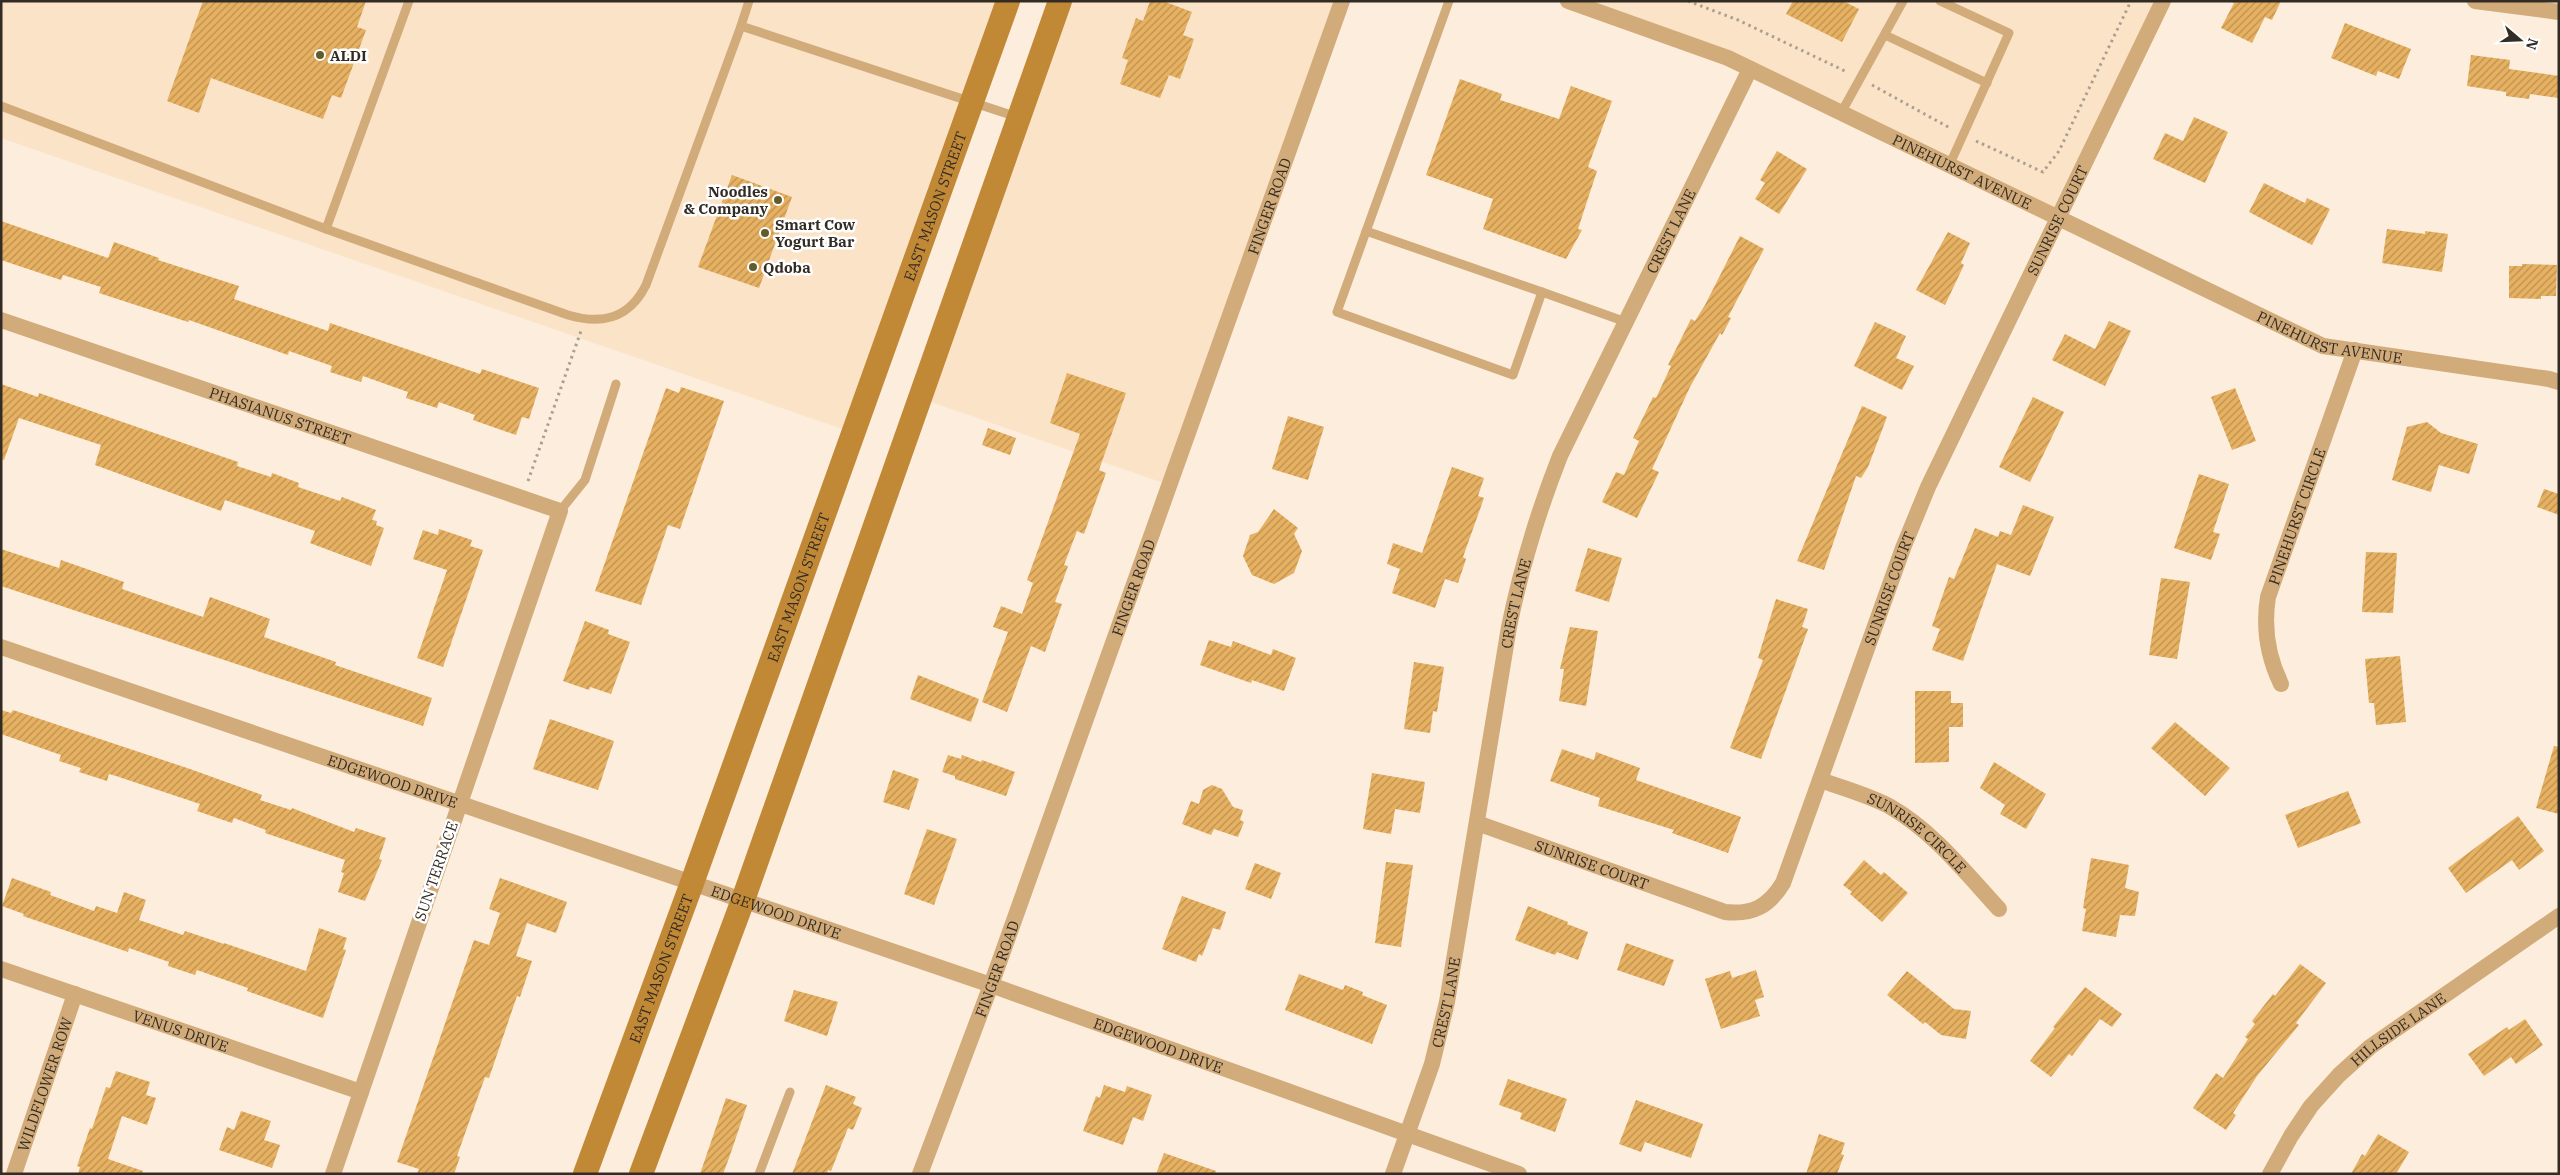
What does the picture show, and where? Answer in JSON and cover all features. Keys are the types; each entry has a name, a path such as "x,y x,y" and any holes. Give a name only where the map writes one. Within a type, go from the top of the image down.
{"main road":[{"name":"EAST MASON STREET","path":"585,1174 692,883 1008,1"},
{"path":"641,1174 743,900 1060,1"}],"street":[{"name":"FINGER ROAD","path":"920,1174 991,985 1342,1"},
{"name":"PINEHURST AVENUE","path":"1568,1 1728,58 2323,346 2559,382"},
{"name":"SUNRISE COURT","path":"1477,824 1725,912 1740,914 1767,904 1783,883 1903,548 1928,487 2163,1"},
{"path":"2476,1 2559,12"},
{"name":"CREST LANE","path":"1393,1174 1432,1064 1447,1002 1509,627 1521,569 1538,512 1560,456 1750,69"},
{"name":"PHASIANUS STREET","path":"1,320 560,511"},
{"name":"PINEHURST CIRCLE","path":"2281,684 2267,646 2265,619 2268,597 2355,350"},
{"name":"SUN TERRACE","path":"333,1174 560,511"},
{"name":"EDGEWOOD DRIVE","path":"1,646 991,985 1519,1174"},
{"name":"SUNRISE CIRCLE","path":"1820,780 1888,806 1915,823 1935,840 1999,909"},
{"name":"HILLSIDE LANE","path":"2270,1174 2291,1136 2311,1106 2345,1069 2370,1047 2559,916"},
{"name":"VENUS DRIVE","path":"1,969 361,1092"},
{"name":"WILDFLOWER ROW","path":"14,1174 76,994"}],"lane":[{"path":"326,229 409,1"},
{"path":"1,106 326,229 585,320 606,320 622,313 644,290 749,1"},
{"path":"1449,1 1337,312 1513,375 1542,292"},
{"path":"1841,113 1904,1"},
{"path":"1940,1 2008,33 1949,166"},
{"path":"741,26 973,101 1019,118"},
{"path":"1885,35 1987,83"},
{"path":"1366,231 1626,322"},
{"path":"560,511 585,480 616,384"},
{"path":"759,1174 790,1092"}],"path":[{"path":"1688,1 1738,20 1860,79 1963,135 2043,172 2059,151 2131,1"},
{"path":"522,498 585,320"}],"shaded area":[{"path":"1,1 1008,1 854,433 1,138"},
{"path":"1060,1 1342,1 1169,485 920,398"},
{"path":"1568,1 2163,1 2058,218 1728,58"}],"building":[{"path":"203,1 366,1 357,27 366,30 341,98 332,95 323,119 211,78 199,113 167,101"},
{"path":"1150,1 1163,1 1192,12 1183,35 1194,39 1180,79 1169,75 1160,98 1120,84 1128,60 1122,58 1136,18 1143,21"},
{"path":"1793,1 1843,1 1859,9 1842,42 1786,14"},
{"path":"2230,1 2281,1 2272,20 2265,17 2252,43 2221,28 2234,3"},
{"path":"2345,23 2411,49 2399,79 2378,71 2376,76 2331,58"},
{"path":"2471,55 2510,60 2509,69 2559,76 2559,98 2530,94 2529,99 2506,96 2506,92 2467,86"},
{"path":"1460,79 1502,94 1500,100 1559,119 1571,86 1612,101 1588,167 1597,171 1578,229 1582,230 1566,259 1483,229 1493,199 1426,175"},
{"path":"2194,117 2228,132 2205,183 2153,159 2165,133 2183,141"},
{"path":"1777,151 1807,169 1779,214 1755,199 1765,183 1760,180"},
{"path":"732,175 792,197 759,288 698,267"},
{"path":"2264,183 2305,203 2307,198 2330,209 2312,245 2249,212"},
{"path":"1,221 108,258 114,242 159,258 158,260 239,286 234,299 328,331 330,323 480,374 482,369 539,388 529,419 522,417 516,435 473,420 475,415 439,402 437,408 406,398 408,392 363,376 361,382 330,372 332,366 289,351 288,355 189,320 188,322 99,293 101,287 63,275 61,280 1,260"},
{"path":"2387,229 2425,234 2425,231 2448,234 2442,272 2382,263"},
{"path":"1948,232 1970,243 1961,263 1964,265 1945,305 1916,290"},
{"path":"1740,236 1764,249 1728,317 1731,318 1722,335 1720,333 1690,387 1652,469 1659,472 1637,518 1602,502 1616,472 1624,475 1639,441 1633,438 1653,397 1656,398 1671,366 1668,365 1691,319 1695,321 1705,305"},
{"path":"2522,264 2557,265 2556,296 2541,296 2541,299 2509,298 2509,266 2522,266"},
{"path":"2109,321 2131,331 2105,386 2052,360 2065,334 2095,349"},
{"path":"1875,322 1906,336 1896,358 1914,366 1902,390 1854,366"},
{"path":"1067,373 1126,393 1099,470 1106,473 1084,534 1077,531 1064,565 1068,566 1055,602 1062,604 1045,652 1031,646 1007,712 982,702 1008,632 993,627 1001,606 1022,614 1033,583 1027,580 1080,434 1050,423"},
{"path":"1,384 38,397 39,393 238,462 237,466 271,477 272,473 299,483 298,487 340,501 342,497 376,510 372,520 377,521 376,525 384,528 371,566 310,543 315,531 225,500 221,511 95,465 101,445 19,418 4,460 1,459"},
{"path":"681,387 724,401 680,529 668,525 641,605 595,591 666,388 679,393"},
{"path":"2235,388 2256,441 2232,450 2211,397"},
{"path":"2033,397 2064,412 2030,482 1999,467"},
{"path":"1862,406 1887,417 1868,467 1861,478 1856,476 1824,570 1797,561"},
{"path":"1288,416 1324,427 1308,480 1272,469"},
{"path":"2427,422 2441,433 2478,444 2469,474 2439,465 2431,492 2392,480 2407,427"},
{"path":"988,428 1016,438 1010,455 982,445"},
{"path":"1452,467 1484,478 1478,496 1484,498 1463,557 1466,559 1458,583 1445,579 1435,608 1392,593 1400,569 1387,564 1393,543 1422,553"},
{"path":"2199,474 2229,484 2213,532 2220,534 2211,560 2174,548"},
{"path":"2544,489 2559,494 2559,515 2537,507"},
{"path":"2023,505 2054,517 2030,576 1997,564 1963,661 1932,650 1940,629 1932,626 1949,577 1954,579 1975,528 1998,537 2000,531 2011,535"},
{"path":"1274,509 1298,528 1294,534 1302,551 1294,573 1274,584 1252,575 1243,556 1250,535 1258,532"},
{"path":"439,529 472,540 470,546 483,550 443,667 417,658 447,570 413,559 423,530 438,535"},
{"path":"1588,548 1622,558 1609,602 1575,591"},
{"path":"1,549 59,568 61,560 124,582 122,589 203,617 210,597 270,619 264,637 336,662 335,665 432,698 423,726 1,586"},
{"path":"2366,552 2397,553 2393,613 2362,612"},
{"path":"2161,578 2190,582 2177,659 2149,655"},
{"path":"1776,599 1808,609 1802,627 1808,629 1761,759 1730,748 1763,660 1758,658"},
{"path":"585,621 609,630 608,634 630,642 611,694 590,687 589,690 563,681"},
{"path":"1570,627 1598,631 1586,706 1559,701 1564,669 1560,669"},
{"path":"1209,640 1231,647 1233,641 1271,655 1273,649 1296,658 1284,691 1252,680 1251,683 1200,665"},
{"path":"2400,656 2406,722 2376,725 2374,703 2369,703 2365,659"},
{"path":"1414,662 1444,667 1437,712 1433,711 1430,733 1404,729"},
{"path":"918,675 979,699 971,722 910,699"},
{"path":"1915,691 1951,691 1951,703 1963,703 1963,727 1949,727 1949,762 1915,763"},
{"path":"1,710 11,713 13,710 190,769 262,795 260,800 291,810 292,808 354,832 356,828 386,838 379,859 382,860 365,901 338,892 344,873 341,872 345,860 265,833 266,830 234,818 232,823 197,811 200,804 116,776 109,774 107,781 79,772 81,768 59,761 61,755 1,734"},
{"path":"550,719 614,741 598,790 533,769"},
{"path":"2175,722 2230,768 2205,796 2151,748"},
{"path":"2554,746 2559,747 2559,814 2536,808"},
{"path":"1562,749 1594,760 1596,752 1640,768 1636,780 1741,817 1728,853 1672,833 1674,830 1598,806 1600,798 1550,781"},
{"path":"948,755 961,759 962,755 981,762 982,760 1015,772 1006,796 955,779 955,776 942,772"},
{"path":"1994,762 2046,794 2026,829 2000,814 2005,805 1980,788"},
{"path":"893,770 919,779 909,810 883,802"},
{"path":"1372,773 1425,782 1420,813 1395,809 1391,834 1363,829"},
{"path":"1212,785 1222,789 1233,807 1243,810 1240,820 1244,822 1238,837 1214,829 1211,835 1182,824 1191,801 1199,804 1203,790"},
{"path":"2348,791 2361,823 2298,848 2285,815"},
{"path":"2518,816 2544,851 2519,870 2512,860 2466,893 2448,868"},
{"path":"927,829 957,839 934,905 904,894"},
{"path":"2091,858 2129,865 2125,888 2139,892 2135,916 2120,915 2116,937 2082,931 2086,909 2083,908"},
{"path":"1864,860 1881,875 1884,872 1908,893 1882,922 1850,894 1852,892 1843,885"},
{"path":"1386,862 1413,865 1401,947 1375,943"},
{"path":"1255,863 1281,873 1271,899 1245,889"},
{"path":"12,878 51,892 50,895 94,911 96,906 117,913 124,892 146,900 139,920 183,935 185,931 306,971 319,928 347,938 343,949 346,950 323,1018 247,991 248,988 197,970 195,975 168,966 169,962 129,948 128,952 23,916 24,914 2,906"},
{"path":"500,878 567,902 556,933 527,923 516,956 532,961 520,997 517,996 489,1078 485,1077 457,1156 460,1157 454,1174 417,1174 419,1169 397,1162 474,940 489,945 500,913 489,909"},
{"path":"1182,896 1226,912 1220,930 1213,928 1202,956 1199,954 1196,962 1162,949"},
{"path":"1528,906 1588,932 1578,960 1557,952 1555,955 1515,940"},
{"path":"1626,943 1674,960 1664,986 1617,970"},
{"path":"2300,964 2326,983 2296,1023 2299,1025 2257,1076 2233,1113 2236,1115 2226,1130 2193,1108 2216,1073 2223,1078 2248,1039 2245,1037 2255,1024 2252,1021"},
{"path":"1756,970 1764,997 1755,1000 1760,1016 1721,1029 1705,979 1730,971 1732,978"},
{"path":"1907,971 1954,1009 1971,1011 1966,1039 1941,1035 1925,1022 1923,1024 1887,995"},
{"path":"1299,974 1343,990 1345,985 1363,992 1362,995 1387,1005 1372,1044 1285,1010"},
{"path":"2085,987 2122,1014 2112,1027 2100,1019 2072,1056 2069,1054 2051,1077 2030,1061 2055,1028 2053,1027"},
{"path":"794,990 838,1002 827,1036 784,1021"},
{"path":"2525,1019 2543,1045 2516,1064 2511,1057 2484,1076 2468,1054 2507,1027 2509,1030"},
{"path":"116,1071 150,1082 146,1095 156,1098 147,1125 122,1116 108,1159 143,1171 142,1174 78,1174 80,1167 77,1166 90,1128 92,1129 106,1087 110,1088"},
{"path":"1508,1079 1567,1099 1555,1132 1520,1119 1522,1113 1499,1105"},
{"path":"826,1085 856,1097 853,1104 862,1108 853,1130 848,1128 831,1171 828,1170 827,1174 792,1174"},
{"path":"1104,1085 1125,1092 1127,1086 1152,1095 1143,1121 1133,1117 1123,1145 1083,1131 1096,1096 1100,1098"},
{"path":"726,1098 747,1105 729,1158 723,1174 700,1174"},
{"path":"1636,1100 1703,1124 1691,1158 1645,1142 1641,1152 1619,1144"},
{"path":"241,1111 271,1121 264,1140 280,1145 272,1168 219,1150 227,1127 234,1130"},
{"path":"1819,1134 1845,1143 1841,1154 1844,1155 1837,1174 1806,1174"},
{"path":"2378,1134 2409,1152 2396,1174 2351,1174 2362,1154 2365,1156"},
{"path":"1164,1153 1216,1171 1215,1174 1156,1174"}],"place":[{"name":"ALDI","path":"320,55"},
{"name":"Noodles & Company","path":"778,200"},
{"name":"Smart Cow Yogurt Bar","path":"765,233"},
{"name":"Qdoba","path":"753,267"}]}
